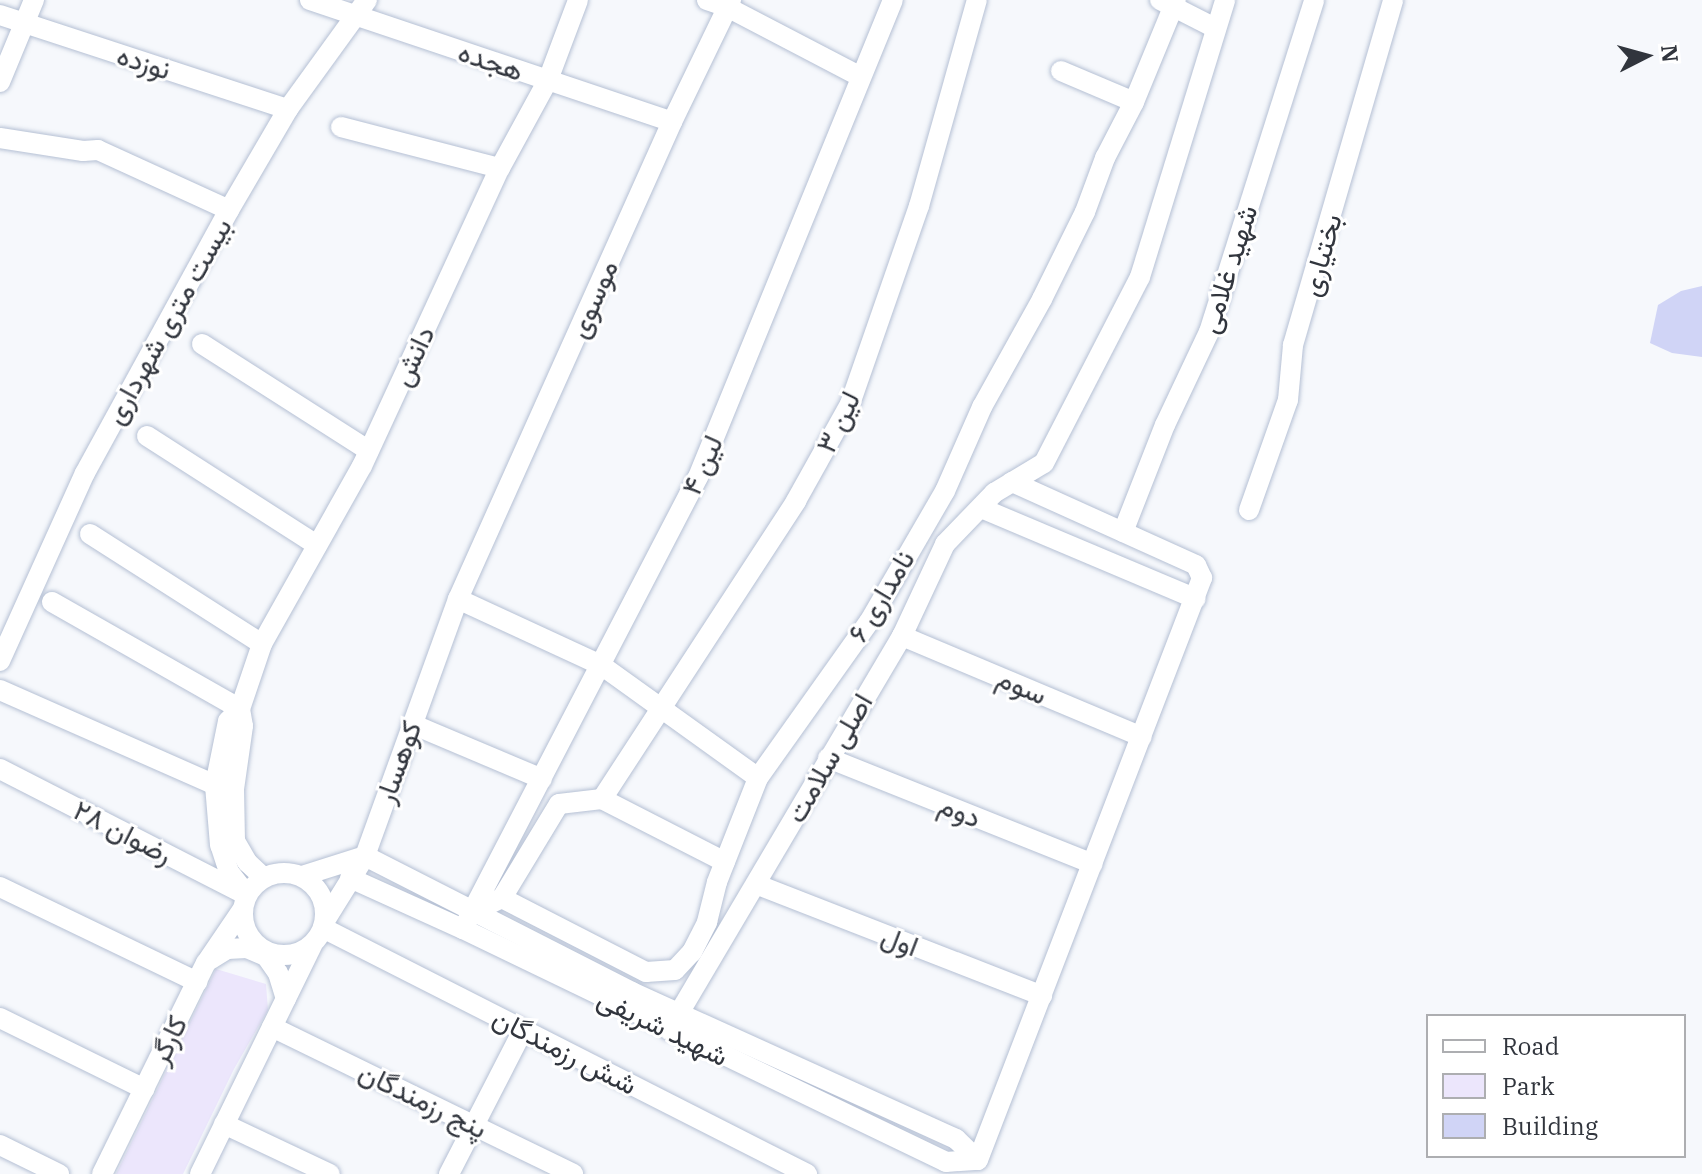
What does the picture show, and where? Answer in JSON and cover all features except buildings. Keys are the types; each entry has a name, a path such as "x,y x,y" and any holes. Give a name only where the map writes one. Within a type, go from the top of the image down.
{"street":[{"path":"0,82 34,0"},
{"name":"هجده","path":"310,0 362,8 548,80 672,122"},
{"name":"دانش","path":"244,902 220,845 215,785 228,721 240,709 262,644 369,451 500,168 548,80 578,0"},
{"path":"707,0 729,4 861,77"},
{"name":"لین ۴","path":"468,920 698,477 893,0"},
{"name":"لین ۳","path":"602,799 814,472 850,404 919,206 977,0"},
{"name":"اصلی سلامت","path":"669,1030 758,885 828,758 902,636 945,544 960,524 994,493 1044,463 1140,277 1225,0"},
{"name":"شهید غلامی","path":"1123,532 1165,425 1209,332 1314,0"},
{"name":"بختیاری","path":"1249,510 1288,400 1293,345 1393,0"},
{"name":"موسوی","path":"458,599 672,122 729,4"},
{"path":"1171,5 1215,28"},
{"name":"نامداری ۶","path":"502,898 646,972 675,970 692,952 707,922 725,862 758,778 869,622 945,491 982,407 1042,299 1134,102 1171,5"},
{"name":"بیست متری شهرداری","path":"0,661 85,473 229,210 288,109 362,8"},
{"name":"نوزده","path":"0,15 288,109"},
{"path":"1061,71 1134,102"},
{"path":"341,127 500,168"},
{"path":"0,138 83,151 98,150 229,210"},
{"path":"202,344 369,451"},
{"path":"147,436 317,545"},
{"path":"978,1160 1202,578 1196,565 1012,482"},
{"path":"981,508 1196,599"},
{"path":"90,534 262,644"},
{"path":"458,599 601,665 758,778"},
{"name":"کوهسار","path":"320,931 365,856 458,599"},
{"path":"52,602 240,709"},
{"name":"سوم","path":"902,636 1142,737"},
{"path":"0,690 215,785"},
{"name":"دانش","path":"240,709 243,726 234,789 235,841 247,862 263,877"},
{"path":"412,724 542,779"},
{"name":"دوم","path":"828,758 1093,864"},
{"name":"رضوان ۲۸","path":"0,769 244,902"},
{"path":"468,920 502,898 559,804 602,799 725,862"},
{"path":"302,876 365,856"},
{"name":"شهید شریفی","path":"365,856 468,920 669,1030 937,1166 946,1162 978,1160"},
{"path":"200,1174 320,931 321,894 312,881 302,876 283,872 263,877 244,902 245,930 257,946 275,955 295,955 320,931"},
{"name":"شهید شریفی","path":"350,878 468,920 679,1011 956,1139 978,1160"},
{"name":"اول","path":"758,885 1042,996"},
{"path":"0,887 197,982"},
{"name":"کارگر","path":"102,1174 206,963 244,902"},
{"name":"شش رزمندگان","path":"320,931 807,1174"},
{"path":"206,963 227,949 247,948 266,956 278,973 286,999"},
{"path":"0,1018 144,1089"},
{"name":"پنج رزمندگان","path":"272,1027 573,1174"},
{"path":"449,1174 523,1030"},
{"path":"224,1124 330,1174"},
{"path":"0,1145 59,1174"}],"green space":[{"path":"216,969 266,984 268,1010 234,1069 183,1174 116,1174"}]}
